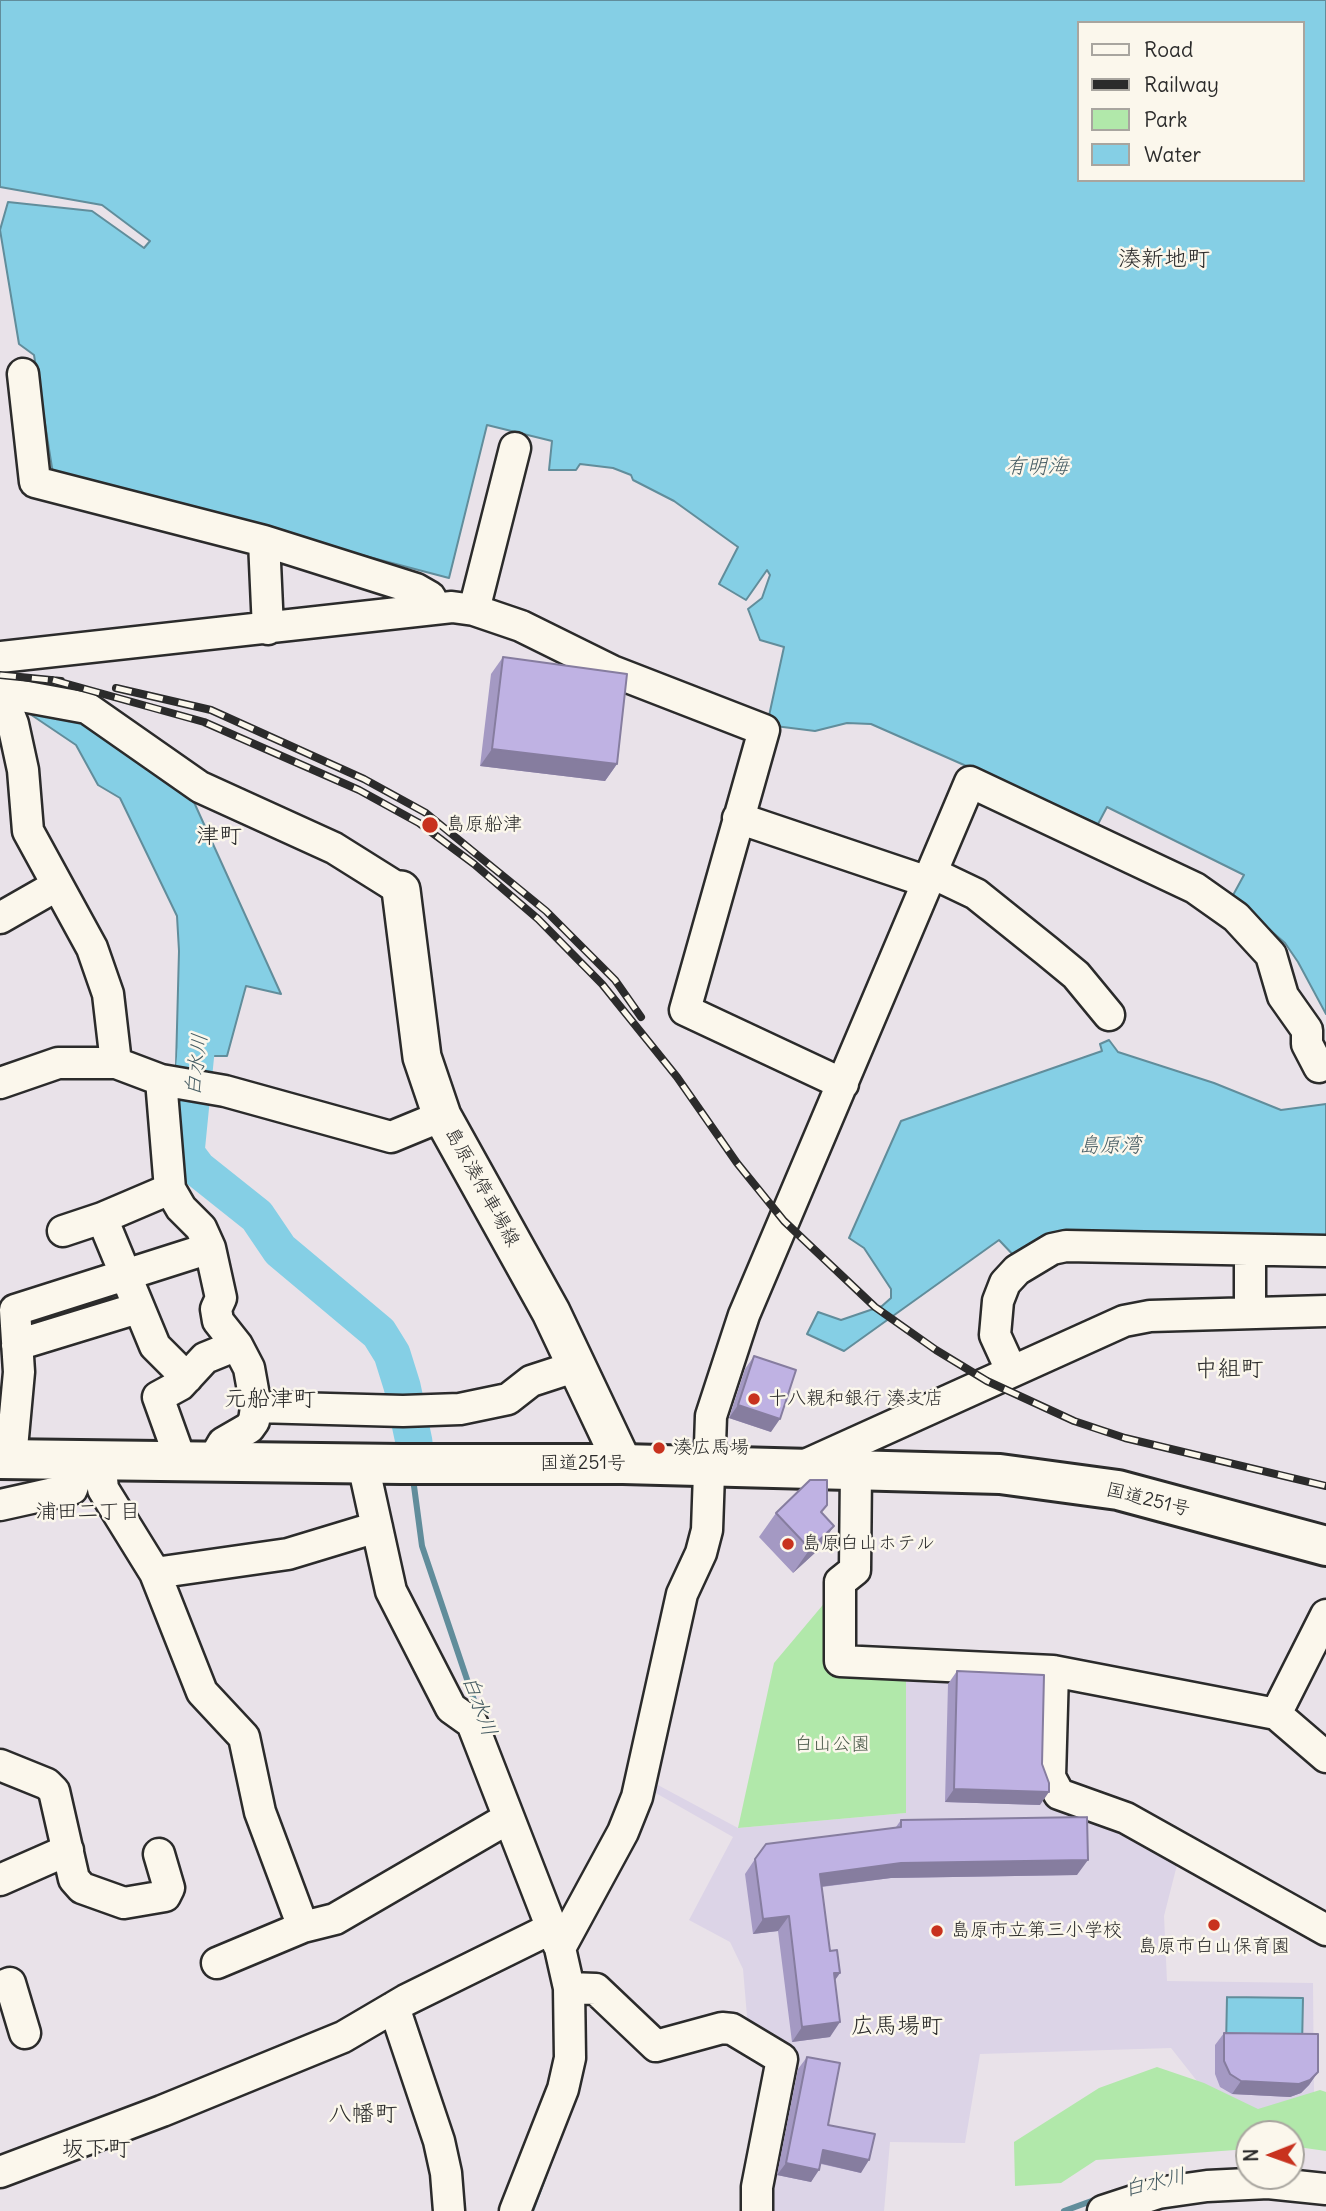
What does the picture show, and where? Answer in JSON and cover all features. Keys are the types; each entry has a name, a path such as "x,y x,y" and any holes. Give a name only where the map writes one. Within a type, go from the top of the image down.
{"highway":[{"name":"国道251号","path":"6,1459 92,1458 363,1464 623,1464 1000,1474 1118,1490 1326,1546"}],"main road":[{"name":"島原湊停車場線","path":"401,890 422,1057 442,1116 551,1312 623,1464"}],"street":[{"path":"23,374 35,482 264,541 416,589 430,597 435,607"},
{"path":"474,610 515,448"},
{"path":"264,541 268,629"},
{"path":"0,657 268,629 435,607 474,610 521,626 612,671 764,730 685,1010 843,1084"},
{"path":"1,693 13,724 23,770 28,831 92,948 108,994 116,1063"},
{"path":"1,693 87,708 200,787 334,848 401,890"},
{"path":"0,2172 162,2111 330,2042 394,2007 560,1938 623,1832 637,1797 682,1594 701,1553 706,1530 711,1416 744,1315 970,782 1195,888 1236,917 1272,955 1283,996 1307,1030 1307,1044 1319,1067"},
{"path":"738,818 930,877 976,894 1076,975 1109,1015"},
{"path":"0,918 56,886"},
{"path":"0,1083 58,1063 116,1063 166,1081 225,1091 391,1137 442,1116"},
{"path":"166,1081 170,1189 180,1208 201,1228 210,1248 221,1298 216,1309 218,1321 237,1345 249,1368 256,1407 254,1421 248,1428 197,1461 158,1397 187,1378 205,1358 237,1345"},
{"path":"62,1231 102,1218 170,1189"},
{"path":"102,1218 155,1346 187,1378"},
{"path":"1011,1370 995,1335 998,1301 1005,1283 1017,1270 1052,1249 1066,1246 1326,1251"},
{"path":"6,1459 7,1413 19,1373 15,1310 120,1276 128,1277 210,1248"},
{"path":"1250,1250 1250,1313"},
{"path":"17,1345 138,1308"},
{"path":"797,1469 1124,1321 1150,1316 1326,1311"},
{"path":"256,1407 411,1411 460,1409 508,1399 531,1381 577,1366"},
{"path":"0,1505 72,1489 92,1458"},
{"path":"92,1458 103,1489 155,1573 202,1692 244,1737 260,1812 303,1927"},
{"path":"363,1464 391,1591 451,1707 472,1723 507,1819 560,1938 569,1988 570,2058 563,2089 515,2211"},
{"path":"856,1470 855,1570 840,1582 840,1661 1053,1671 1276,1714 1326,1757"},
{"path":"155,1573 288,1554 377,1527"},
{"path":"1276,1714 1326,1615"},
{"path":"1053,1671 1051,1777 1053,1787 1059,1794 1126,1818 1326,1930"},
{"path":"0,1765 47,1784 54,1791 76,1885 124,1903 164,1896 169,1888 159,1854"},
{"path":"217,1964 303,1927 335,1919 507,1819"},
{"path":"0,1880 68,1850"},
{"path":"0,1987 10,1983 25,2033"},
{"path":"569,1988 596,1989 656,2046 722,2028 732,2029 782,2059 757,2187 757,2211"},
{"path":"394,2007 439,2141 446,2174 449,2211"},
{"path":"1103,2211 1158,2193 1207,2186 1268,2183 1326,2189"}],"shaded area":[{"name":"島原市立第三小学校","path":"906,1672 1047,1680 1043,1790 1179,1857 1164,1916 1167,1981 1313,1983 1314,2096 1254,2114 1208,2095 1171,2048 980,2054 965,2143 890,2142 884,2211 763,2211 786,2054 748,2028 743,1969 730,1942 689,1920 733,1837 654,1792 656,1784 738,1828 906,1813"}],"green space":[{"name":"白山公園","path":"827,1600 827,1666 906,1672 906,1813 738,1828 774,1663"},
{"path":"1157,2067 1204,2083 1258,2109 1320,2090 1326,2092 1326,2151 1305,2148 1305,2120 1235,2120 1235,2150 1096,2160 1061,2183 1015,2186 1014,2142 1099,2088"}],"water":[{"name":"有明海","path":"0,0 1326,0 1326,1014 1285,943 1232,897 1244,875 1107,807 1098,824 871,724 847,723 815,731 767,725 784,647 760,640 748,609 762,598 770,575 767,570 746,600 719,584 738,547 674,501 633,480 631,475 613,468 580,464 576,470 549,470 552,441 487,425 449,578 53,474 34,355 19,344 0,230 8,202 92,211 144,248 150,241 102,205 0,187"},
{"path":"70,711 188,789 281,994 246,986 227,1056 207,1056 206,1072 181,1077 181,1065 176,1065 179,951 177,916 120,798 98,785 76,745 27,712"},
{"name":"島原湾","path":"1109,1040 1118,1052 1214,1083 1281,1110 1326,1104 1326,1247 1017,1259 999,1240 844,1351 807,1334 818,1312 841,1320 882,1306 891,1298 891,1289 864,1248 849,1238 901,1121 1102,1051 1100,1044"},
{"path":"1227,1997 1303,1998 1302,2047 1226,2046"}],"building":[{"path":"503,657 627,674 617,764 492,749"},
{"path":"754,1356 796,1370 780,1419 738,1405"},
{"path":"810,1480 827,1480 827,1505 821,1512 834,1526 810,1549 776,1513"},
{"path":"957,1671 1044,1675 1042,1764 1049,1783 1049,1792 954,1789"},
{"path":"1087,1817 1088,1860 901,1863 820,1874 830,1951 837,1950 840,1973 834,1973 840,2022 802,2027 789,1916 763,1919 755,1859 766,1844 901,1827 901,1820"},
{"path":"1224,2033 1318,2034 1318,2072 1310,2080 1299,2084 1241,2081 1230,2074 1224,2061"},
{"path":"807,2057 840,2063 828,2125 875,2134 869,2160 823,2150 819,2170 786,2163"}],"waterway":[{"name":"白水川","path":"196,1052 186,1153 198,1169 257,1216 280,1250 379,1333 392,1354 414,1442"},
{"name":"白水川","path":"414,1486 422,1546 479,1715"},
{"name":"白水川","path":"531,2211 556,2144"},
{"name":"白水川","path":"1064,2211 1097,2199"}],"railway":[{"path":"0,675 61,681"},
{"path":"53,680 204,722 359,790 419,823 474,864 538,919 602,984 677,1077 737,1163 784,1221 875,1307 936,1350 987,1381 1074,1421 1125,1438 1326,1486"},
{"path":"116,688 211,710 364,779 426,813 546,911 615,980 641,1017"}],"place":[{"name":"島原船津","path":"430,825"},
{"name":"十八親和銀行 湊支店","path":"754,1399"},
{"name":"湊広馬場","path":"659,1448"},
{"name":"島原白山ホテル","path":"788,1544"},
{"name":"島原市白山保育園","path":"1214,1925"},
{"name":"島原市立第三小学校","path":"937,1931"}],"district":[{"name":"湊新地町","path":"1164,259"},
{"name":"津町","path":"219,836"},
{"name":"中組町","path":"1229,1369"},
{"name":"元船津町","path":"270,1399"},
{"name":"浦田二丁目","path":"88,1512"},
{"name":"広馬場町","path":"897,2026"},
{"name":"八幡町","path":"363,2114"},
{"name":"坂下町","path":"96,2149"}]}
